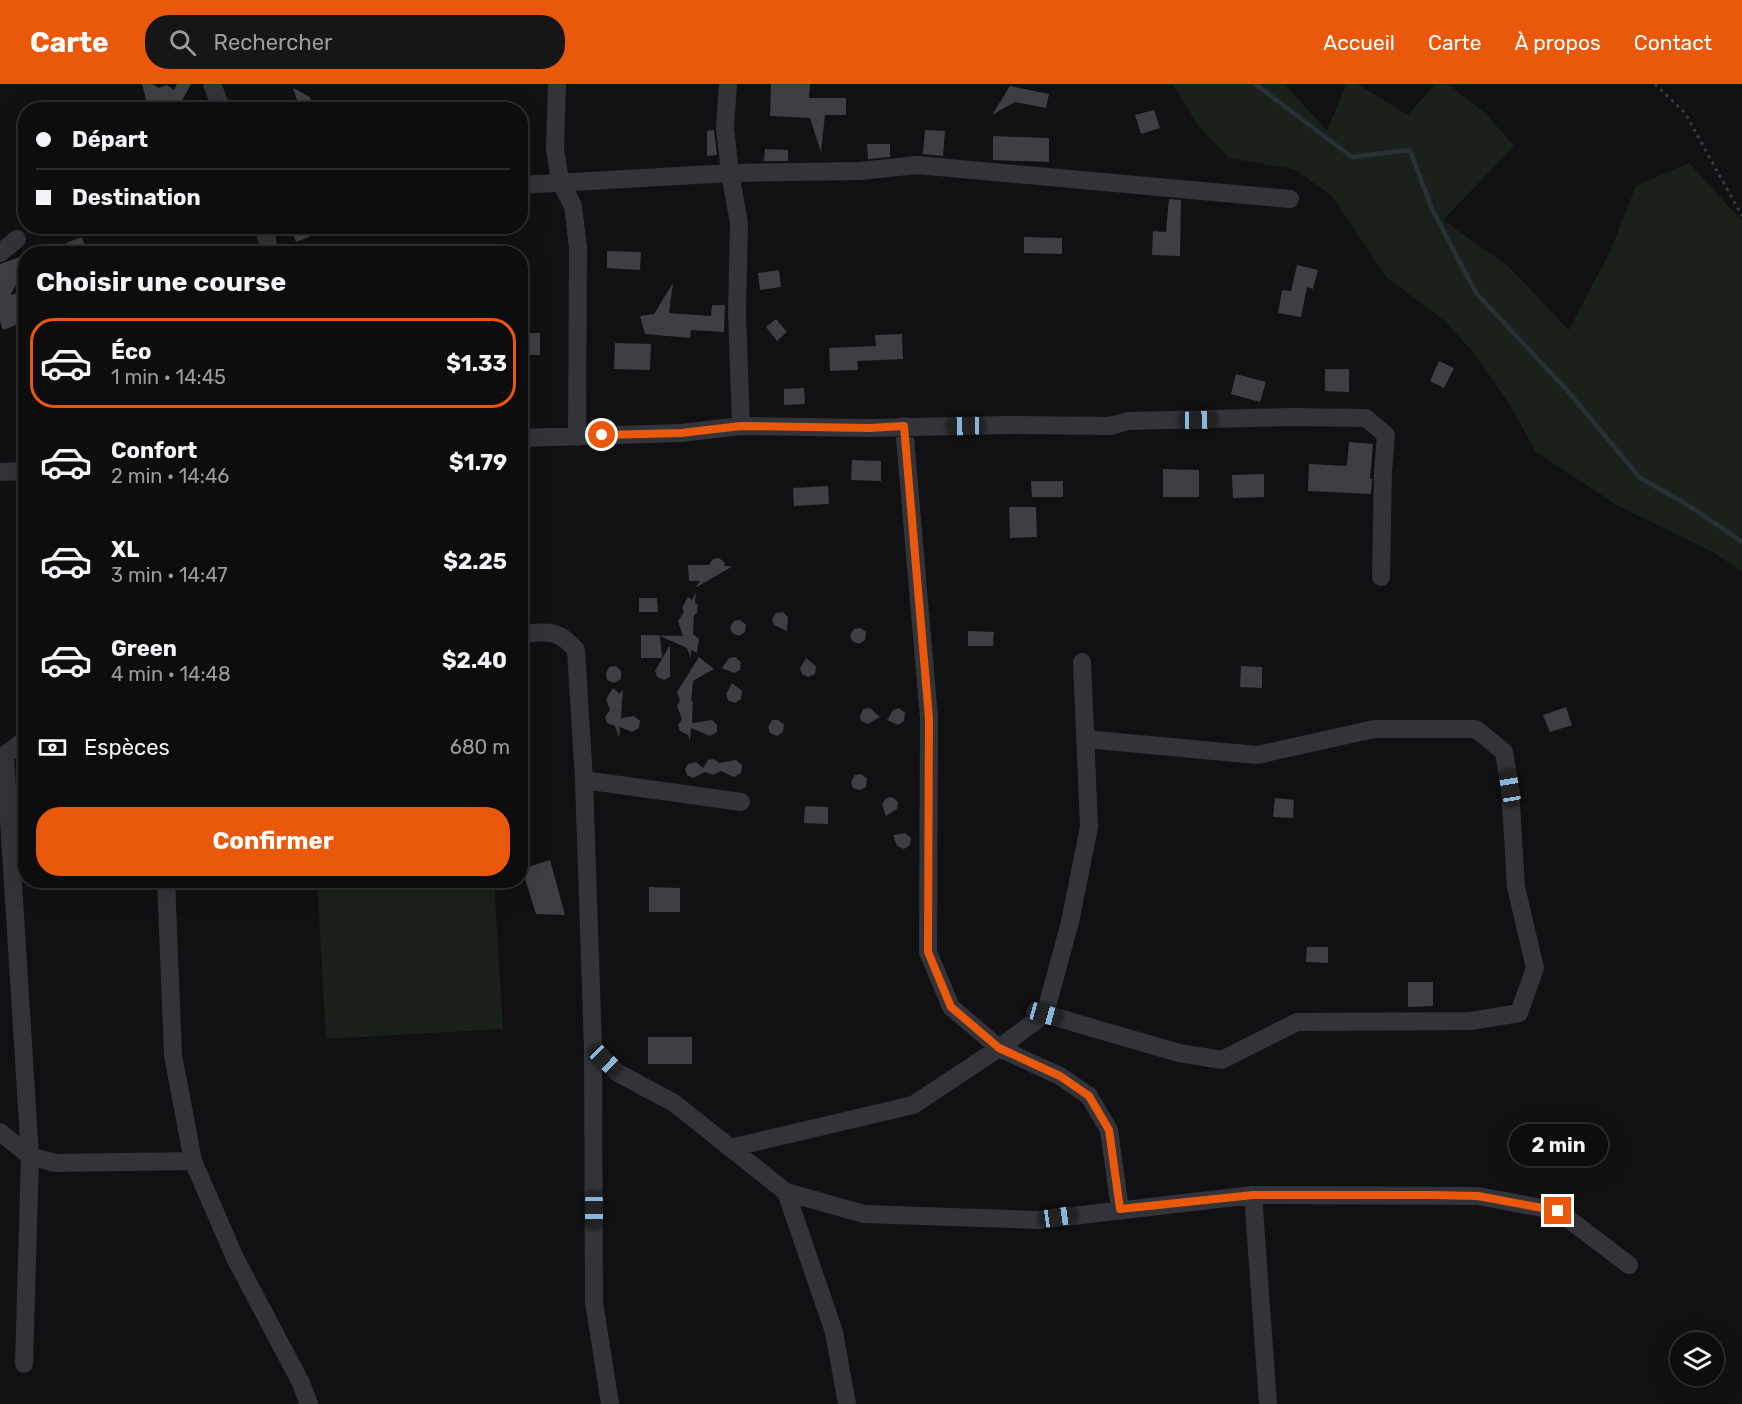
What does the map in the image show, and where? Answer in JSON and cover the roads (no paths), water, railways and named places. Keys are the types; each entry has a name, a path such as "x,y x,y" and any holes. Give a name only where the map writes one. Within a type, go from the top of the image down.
{"street":[{"path":"212,84 219,102"},
{"path":"556,84 555,149 560,181 573,206 578,248 577,437"},
{"path":"728,84 725,128 738,223 737,313 741,426"},
{"path":"528,184 730,172 860,171 917,165 1290,199"},
{"path":"0,254 17,239"},
{"path":"528,438 681,433 741,426 869,428 1008,425 1110,426 1128,421 1291,417 1366,418 1386,435 1380,577"},
{"path":"904,426 929,718 928,952 951,1007 999,1048 1060,1076 1089,1096 1109,1130 1120,1209"},
{"path":"0,472 18,471"},
{"path":"528,633 550,632 566,638 576,650 584,780 593,1048 594,1302 610,1404"},
{"path":"730,1148 913,1105 999,1048 1044,1014 1071,922 1089,827 1082,662"},
{"path":"1044,1014 1179,1053 1222,1060 1297,1022 1471,1021 1519,1013 1534,968 1516,887 1510,788 1503,752 1476,729 1374,729 1257,755 1085,739"},
{"path":"18,746 2,760 30,1156 24,1364"},
{"path":"584,780 741,802"},
{"path":"166,888 173,1055 193,1161 235,1258 301,1383 309,1404"},
{"path":"593,1048 618,1073 674,1103 786,1192 864,1214 1038,1220 1253,1195 1478,1196 1558,1211 1629,1264"},
{"path":"0,1132 30,1156 55,1163 193,1161"},
{"path":"786,1192 834,1332 847,1404"},
{"path":"1253,1195 1268,1404"}],"waterway":[{"path":"1255,84 1352,157 1410,150 1432,209 1476,293 1566,389 1640,478 1685,503 1742,542"}]}
